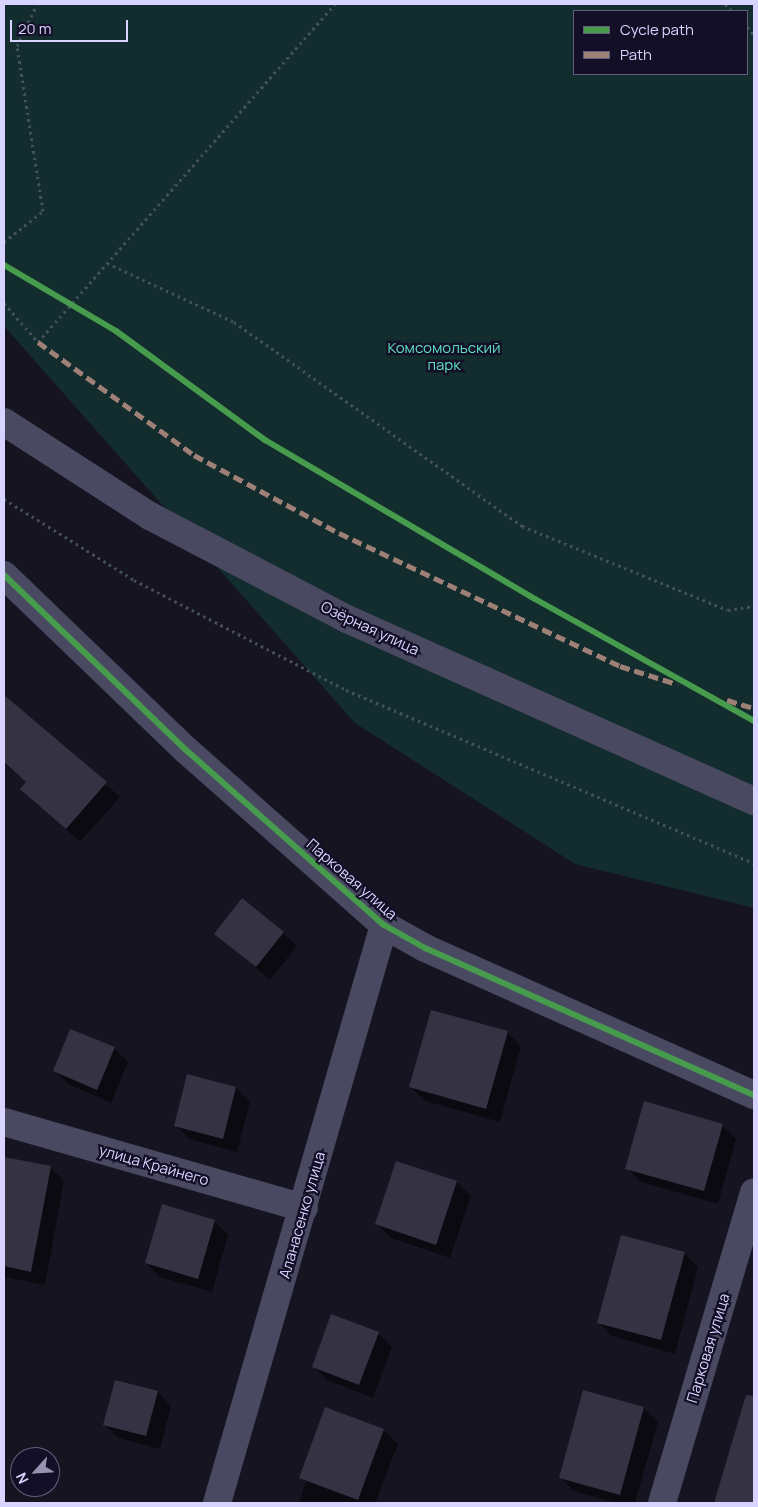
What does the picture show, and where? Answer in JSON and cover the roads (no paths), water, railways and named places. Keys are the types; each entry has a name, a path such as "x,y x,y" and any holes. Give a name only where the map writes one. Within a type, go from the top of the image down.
{"street":[{"name":"Озёрная улица","path":"4,422 150,516 347,619 754,801"},
{"name":"Парковая улица","path":"4,575 186,750 384,925 424,948 754,1095"},
{"name":"Аланасенко улица","path":"217,1503 304,1208 384,925"},
{"name":"улица Крайнего","path":"4,1122 304,1208"},
{"name":"Парковая улица","path":"662,1503 754,1192"}],"park label":[{"name":"Комсомольский парк","path":"444,356"}]}
